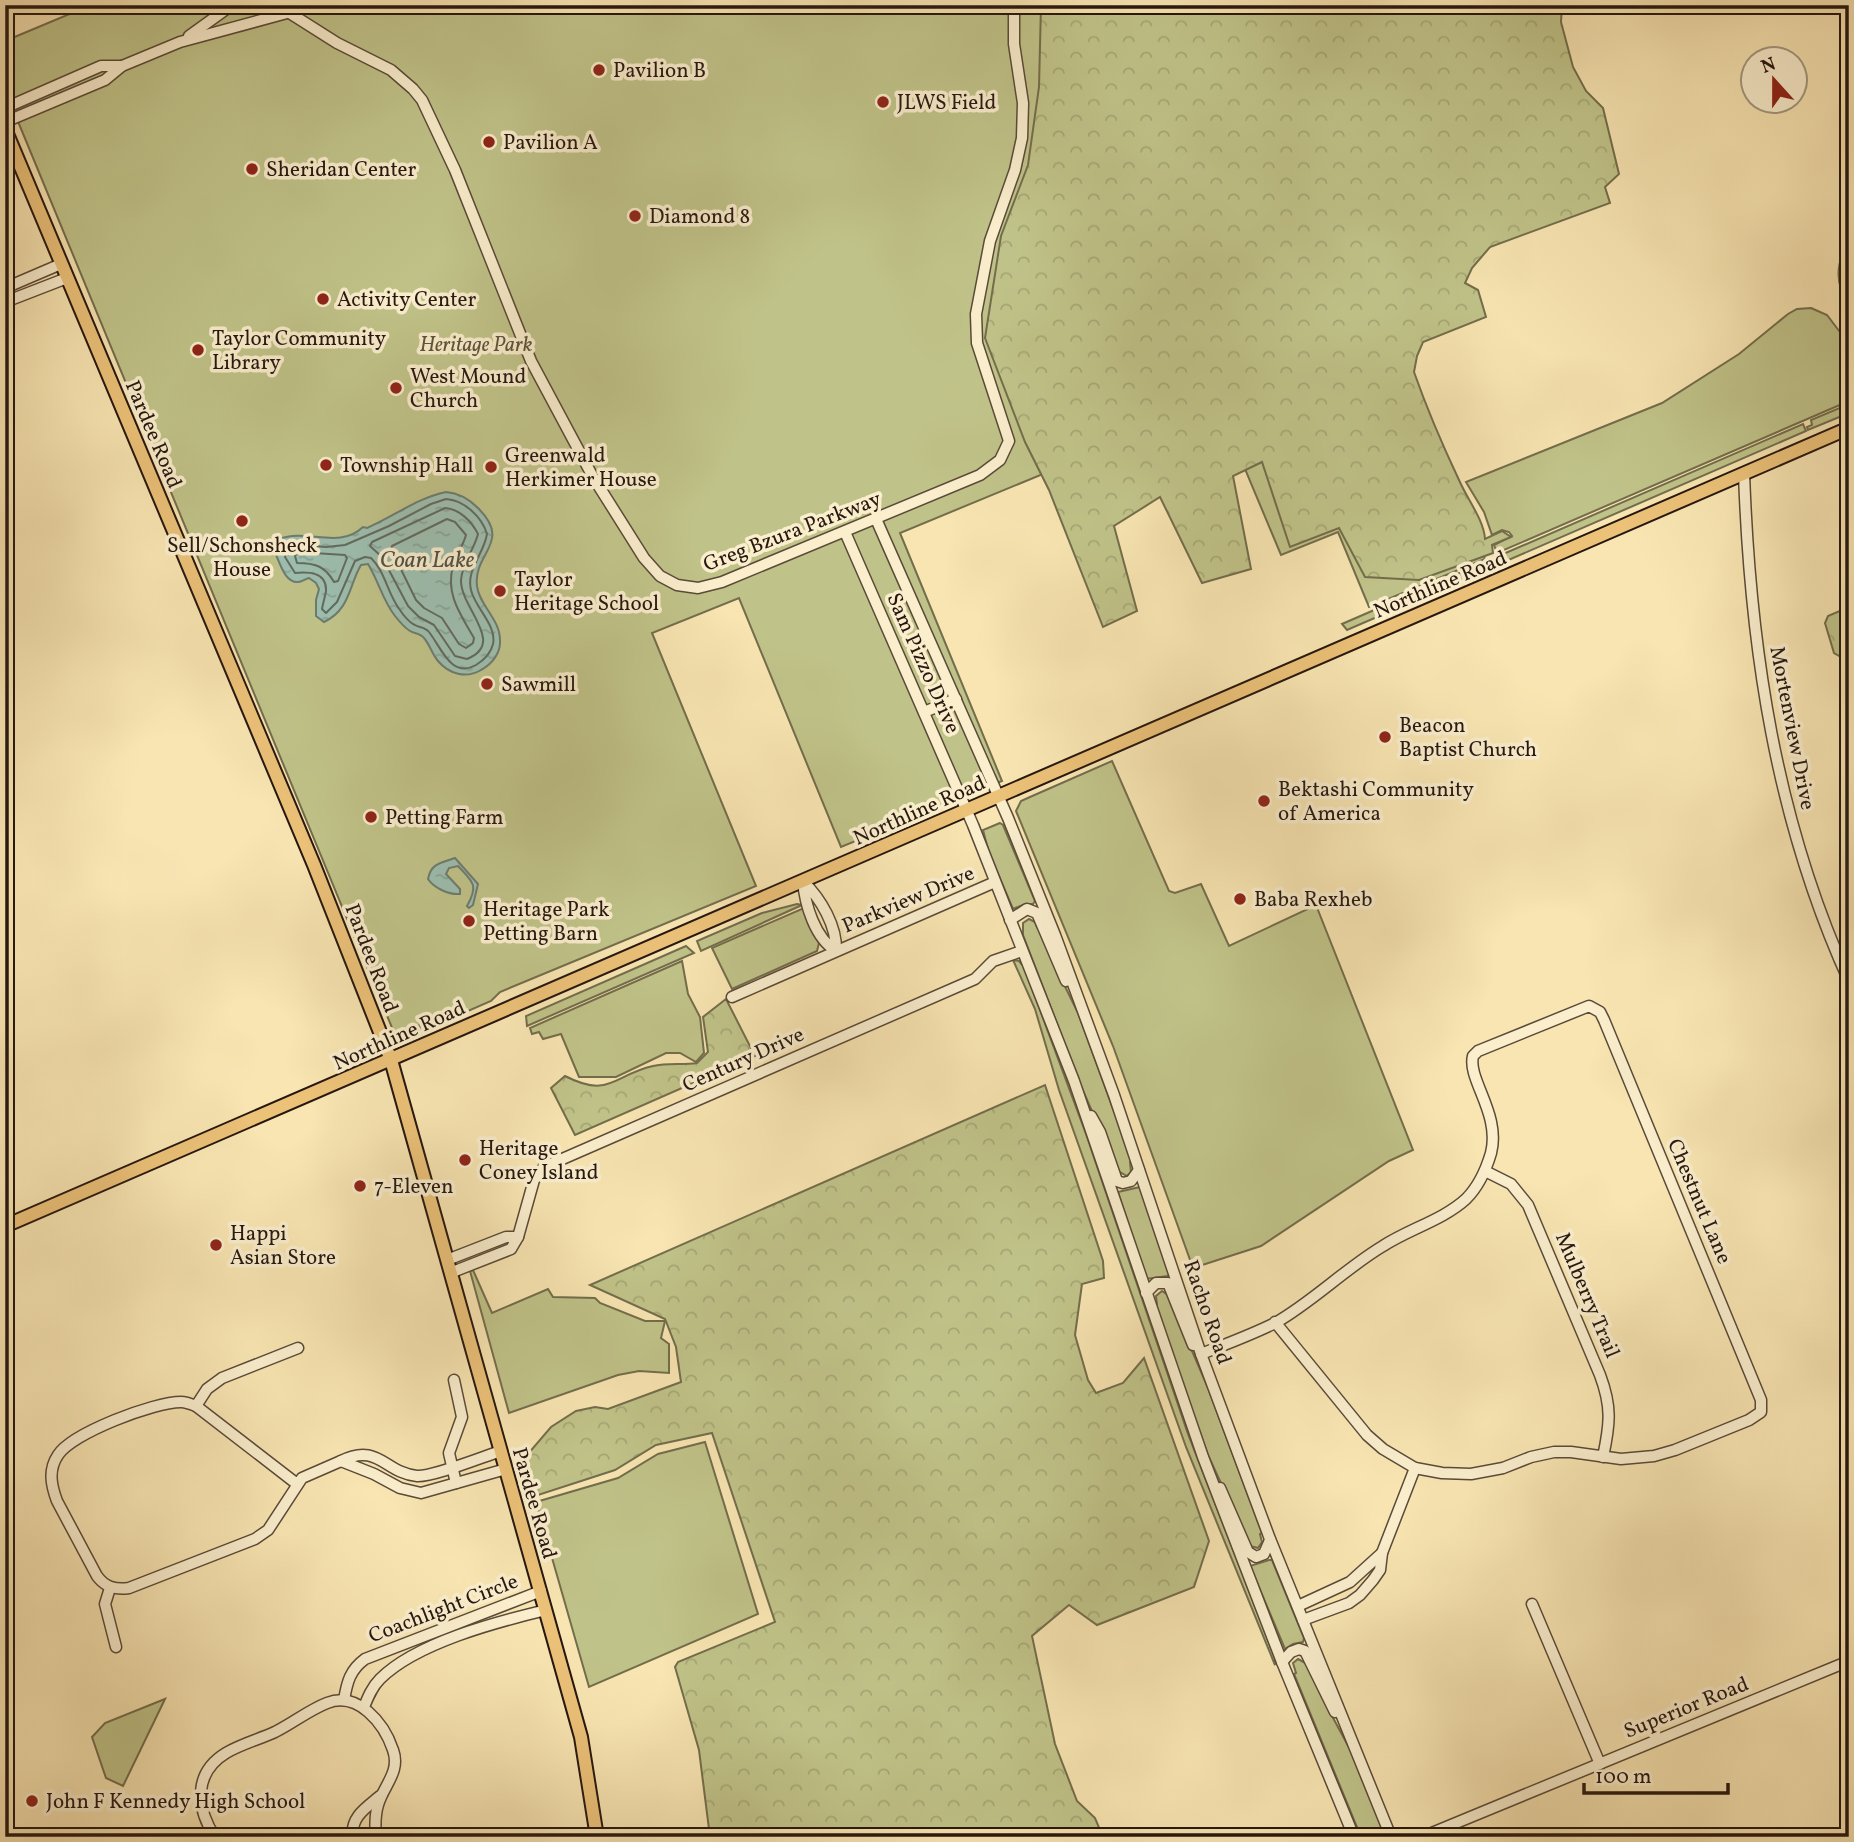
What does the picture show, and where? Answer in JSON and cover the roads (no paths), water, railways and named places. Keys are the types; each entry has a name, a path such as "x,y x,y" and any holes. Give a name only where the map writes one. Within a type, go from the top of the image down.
{"main road":[{"name":"Pardee Road","path":"5,129 314,865 391,1060 581,1737 597,1837"},
{"name":"Northline Road","path":"5,1227 1849,428"}],"street":[{"path":"180,42 232,5"},
{"name":"Greg Bzura Parkway","path":"277,5 337,43 391,70 422,100 455,170 531,361 593,477 644,558 660,576 677,585 698,588 876,519 979,475 1000,460 1009,441 977,343 976,314 990,241 1015,170 1022,138 1023,103 1014,44 1014,5"},
{"path":"5,122 105,80 122,66 180,42 287,13"},
{"path":"5,108 101,66 122,66"},
{"path":"5,288 61,264"},
{"path":"5,302 67,278"},
{"name":"Mortenview Drive","path":"1744,473 1746,539 1754,627 1776,758 1786,803 1814,892 1849,981"},
{"name":"Sam Pizzo Drive","path":"876,519 998,796"},
{"name":"Sam Pizzo Drive","path":"845,532 967,810"},
{"path":"925,712 956,699"},
{"name":"Racho Road","path":"998,796 1084,1012 1201,1354 1270,1539 1391,1837"},
{"path":"967,810 1079,1094 1203,1457 1282,1662 1354,1837"},
{"name":"Parkview Drive","path":"803,881 805,898 824,944 836,951"},
{"name":"Parkview Drive","path":"732,997 995,882"},
{"path":"1010,920 1027,909 1037,913 1057,963 1084,1012"},
{"name":"Century Drive","path":"518,1237 534,1180 544,1167 975,979 993,961 1023,951"},
{"name":"Chestnut Lane","path":"1485,1171 1492,1149 1492,1128 1486,1101 1473,1069 1473,1056 1478,1051 1583,1008 1596,1008 1604,1020 1761,1399 1761,1412 1749,1420 1663,1454 1636,1459 1603,1457"},
{"path":"1079,1094 1100,1132 1117,1181 1131,1181 1139,1170"},
{"path":"1201,1354 1275,1322 1364,1257 1447,1212 1466,1199 1485,1171"},
{"name":"Mulberry Trail","path":"1485,1171 1510,1184 1528,1205 1600,1375 1610,1412 1603,1457"},
{"path":"447,1259 506,1237 518,1237"},
{"path":"450,1273 511,1249 518,1237"},
{"path":"1146,1293 1156,1283 1168,1283 1185,1331 1211,1380"},
{"path":"1275,1322 1367,1435 1383,1449 1415,1468 1471,1474 1503,1468 1531,1457 1554,1452 1570,1451 1603,1457"},
{"path":"196,1406 208,1389 222,1378 298,1349"},
{"path":"454,1380 462,1417 458,1433 450,1447 456,1483"},
{"path":"297,1485 196,1406 184,1402 100,1426 71,1441 55,1458 51,1482 57,1501 102,1583 110,1588 129,1588 255,1539 268,1530 305,1476 355,1454 372,1455 405,1473 422,1476 501,1451"},
{"path":"1203,1457 1228,1502 1248,1552 1256,1557 1264,1553 1270,1539"},
{"path":"341,1461 400,1488 421,1493 506,1469"},
{"path":"1303,1620 1360,1595 1380,1570 1382,1553 1415,1468"},
{"path":"400,1488 405,1473"},
{"path":"1298,1606 1350,1582 1382,1553"},
{"path":"1350,1582 1360,1595"},
{"path":"110,1588 106,1604 116,1647"},
{"name":"Coachlight Circle","path":"344,1700 351,1672 365,1659 541,1591"},
{"path":"1532,1605 1600,1764"},
{"name":"Coachlight Circle","path":"364,1707 379,1680 421,1651 465,1634 546,1610"},
{"path":"1282,1662 1292,1652 1299,1649 1305,1651 1326,1697 1352,1740"},
{"name":"Superior Road","path":"1422,1837 1849,1661"},
{"path":"215,1837 201,1808 202,1787 213,1764 231,1750 278,1731 325,1704 344,1700 364,1707 375,1718 389,1740 395,1757 393,1775 378,1803 376,1837"},
{"path":"353,1837 352,1826 356,1818 383,1793"}],"water":[{"name":"Coan Lake","path":"446,492 459,495 475,505 488,520 492,530 492,539 477,574 477,586 481,600 497,625 500,645 489,665 475,673 464,675 442,665 422,636 410,631 400,622 387,604 368,564 361,565 339,611 324,622 316,616 319,589 316,583 309,578 298,582 290,579 276,555 280,549 279,539 290,536 344,537"},
{"path":"455,858 478,884 473,905 469,908 467,906 473,893 473,884 458,866 449,868 446,874 460,889 460,894 442,890 428,879 434,867"}],"place":[{"name":"Pavilion B","path":"599,70"},
{"name":"JLWS Field","path":"883,102"},
{"name":"Pavilion A","path":"489,142"},
{"name":"Sheridan Center","path":"252,169"},
{"name":"Diamond 8","path":"635,216"},
{"name":"Activity Center","path":"323,299"},
{"name":"Taylor Community Library","path":"198,350"},
{"name":"West Mound Church","path":"396,388"},
{"name":"Township Hall","path":"326,465"},
{"name":"Greenwald Herkimer House","path":"491,467"},
{"name":"Sell/Schonsheck House","path":"242,521"},
{"name":"Taylor Heritage School","path":"500,591"},
{"name":"Sawmill","path":"487,684"},
{"name":"Beacon Baptist Church","path":"1385,737"},
{"name":"Bektashi Community of America","path":"1264,801"},
{"name":"Petting Farm","path":"371,817"},
{"name":"Baba Rexheb","path":"1240,899"},
{"name":"Heritage Park Petting Barn","path":"469,921"},
{"name":"Heritage Coney Island","path":"465,1160"},
{"name":"7-Eleven","path":"360,1186"},
{"name":"Happi Asian Store","path":"216,1245"},
{"name":"John F Kennedy High School","path":"32,1801"}],"park label":[{"name":"Heritage Park","path":"476,344"}]}
